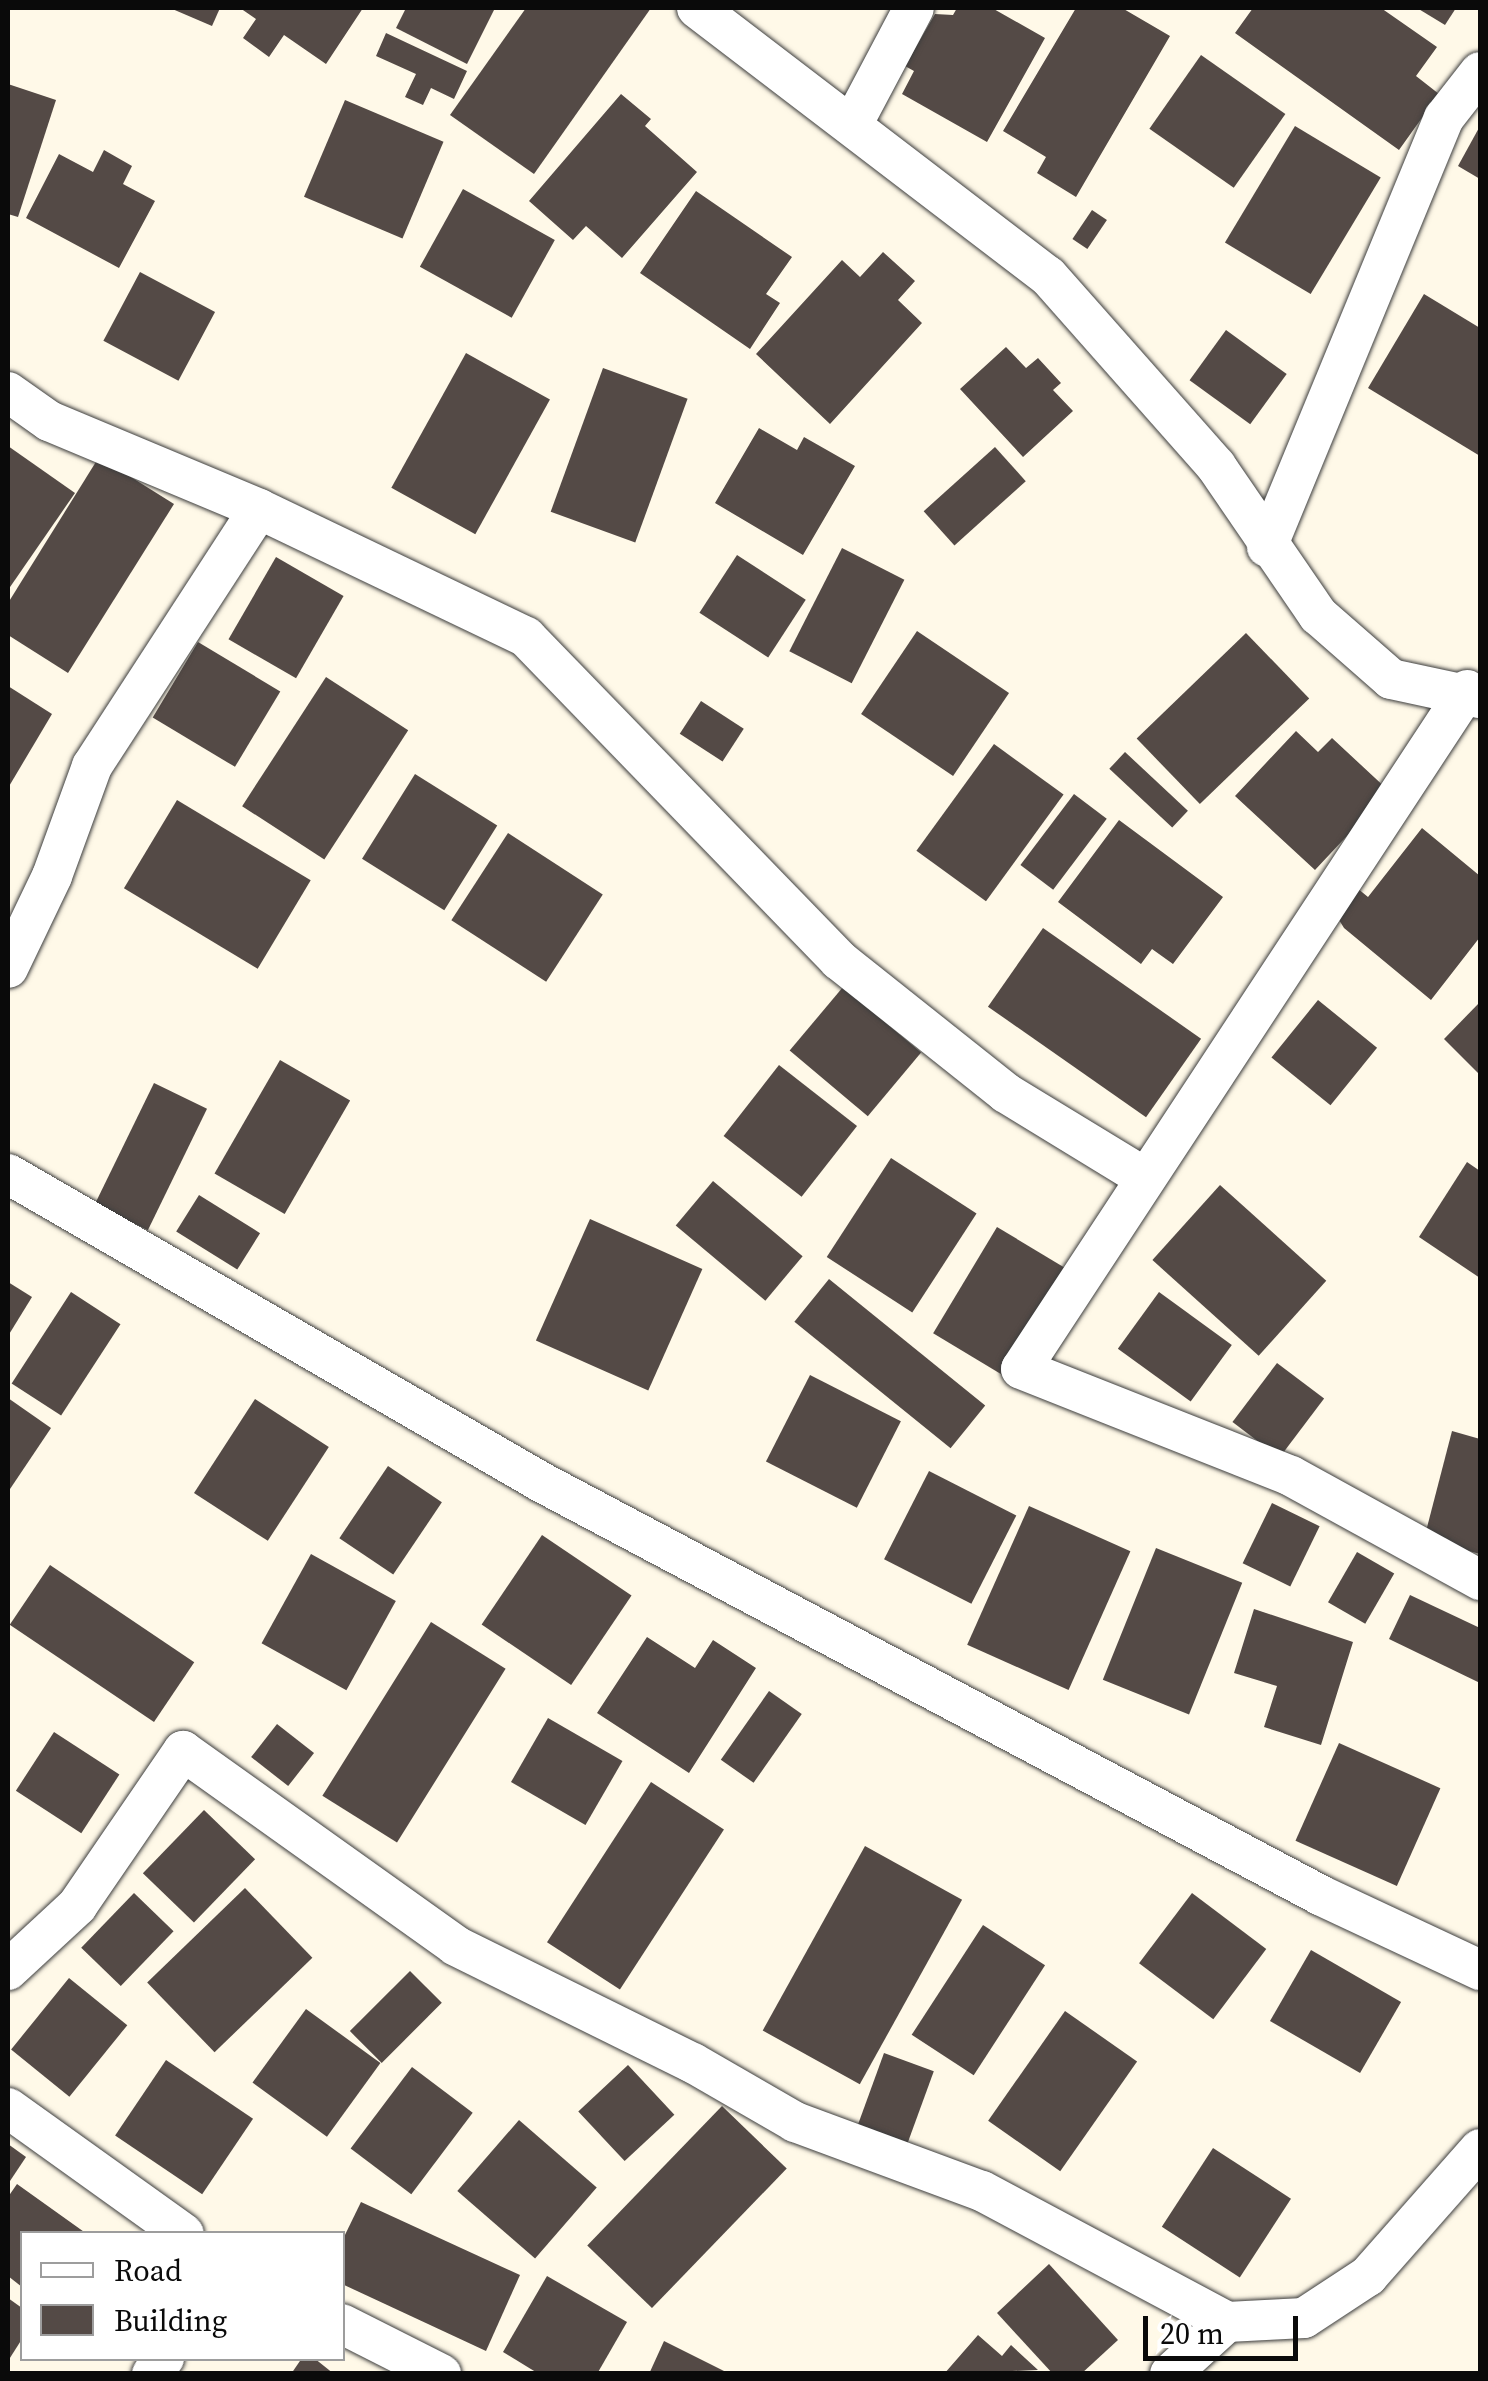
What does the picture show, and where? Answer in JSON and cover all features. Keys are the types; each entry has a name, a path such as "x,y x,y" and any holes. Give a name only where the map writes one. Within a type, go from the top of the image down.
{"street":[{"path":"697,8 1048,276 1216,466 1267,546 1318,615 1391,679 1474,694 1020,1368 1292,1476 1480,1580"},
{"path":"852,125 914,8"},
{"path":"1267,546 1444,118 1480,72"},
{"path":"8,392 49,421 258,509 526,637 839,960 1006,1093 1145,1178"},
{"path":"8,968 52,876 92,766 258,509"},
{"path":"8,1174 541,1482 1320,1895 1480,1970"},
{"path":"8,1970 77,1906 183,1751 456,1946 693,2063 795,2122 982,2190 1227,2322 1304,2318 1368,2276 1480,2149"},
{"path":"8,2108 180,2231"},
{"path":"1170,2374 1227,2322"},
{"path":"345,2326 441,2374"}],"building":[{"path":"170,8 220,8 212,26"},
{"path":"240,8 363,8 326,64 284,35 269,57 243,38 256,19"},
{"path":"406,8 495,8 467,64 396,28"},
{"path":"526,8 651,8 534,174 450,115"},
{"path":"957,8 992,8 1045,38 987,142 902,94 914,71 905,66 935,14 953,15"},
{"path":"1076,8 1122,8 1170,36 1076,197 1037,173 1046,157 1003,131"},
{"path":"1253,8 1381,8 1437,47 1416,76 1439,94 1399,150 1235,33"},
{"path":"1417,8 1456,8 1445,25"},
{"path":"386,33 467,71 454,99 431,88 423,105 405,97 416,74 376,56"},
{"path":"1201,55 1285,114 1234,188 1149,129"},
{"path":"8,84 56,100 18,217 8,214"},
{"path":"621,94 651,119 645,126 697,172 622,258 586,226 573,240 529,201"},
{"path":"345,100 443,142 402,238 304,197"},
{"path":"1295,126 1381,178 1311,294 1225,243"},
{"path":"1480,126 1480,179 1458,166"},
{"path":"104,150 132,166 123,184 155,201 119,268 26,218 59,154 93,172"},
{"path":"463,189 555,240 512,318 420,267"},
{"path":"696,191 792,257 766,294 780,303 750,349 640,273"},
{"path":"1092,210 1107,220 1087,249 1072,239"},
{"path":"883,252 915,281 898,300 922,323 830,424 756,354 842,260 860,277"},
{"path":"140,272 215,312 178,381 103,341"},
{"path":"1424,294 1480,328 1480,456 1368,388"},
{"path":"1226,330 1287,374 1250,424 1190,380"},
{"path":"1006,347 1026,368 1038,358 1061,383 1053,390 1073,411 1023,457 960,389"},
{"path":"466,353 550,400 475,534 391,488"},
{"path":"603,368 688,399 635,543 551,512"},
{"path":"759,428 797,450 804,437 855,466 803,555 715,503"},
{"path":"8,446 75,493 8,590"},
{"path":"995,447 1026,481 954,545 924,511"},
{"path":"99,457 174,504 68,673 8,635 8,603"},
{"path":"842,548 904,580 852,683 789,651"},
{"path":"737,555 806,600 768,658 699,613"},
{"path":"276,557 344,596 296,678 228,639"},
{"path":"917,631 1009,693 953,776 861,714"},
{"path":"1246,633 1309,698 1200,804 1137,739"},
{"path":"198,642 280,691 235,767 153,717"},
{"path":"326,677 408,730 324,860 242,806"},
{"path":"8,686 52,714 8,788"},
{"path":"701,701 744,729 723,761 680,734"},
{"path":"1296,731 1318,752 1332,738 1389,791 1315,870 1235,796"},
{"path":"994,744 1064,795 986,901 916,851"},
{"path":"1125,752 1188,811 1172,827 1109,769"},
{"path":"415,774 497,825 444,910 362,859"},
{"path":"1074,794 1107,819 1053,890 1020,865"},
{"path":"177,800 311,880 258,969 124,888"},
{"path":"1119,820 1223,897 1173,964 1152,949 1141,964 1058,902"},
{"path":"1422,828 1480,876 1480,937 1431,1000 1344,928 1336,915 1357,888 1368,897"},
{"path":"508,833 603,895 546,982 451,920"},
{"path":"1043,928 1201,1039 1146,1117 988,1007"},
{"path":"843,987 921,1053 868,1116 790,1051"},
{"path":"1318,1000 1377,1048 1330,1105 1271,1058"},
{"path":"1480,1002 1480,1075 1444,1039"},
{"path":"280,1060 350,1100 285,1214 214,1173"},
{"path":"779,1065 857,1126 802,1197 724,1136"},
{"path":"154,1083 207,1109 148,1230 95,1204"},
{"path":"891,1158 977,1214 912,1313 827,1257"},
{"path":"1467,1162 1480,1171 1480,1278 1419,1237"},
{"path":"713,1181 803,1256 765,1301 676,1225"},
{"path":"1220,1185 1326,1281 1259,1356 1152,1260"},
{"path":"199,1195 260,1233 237,1270 176,1231"},
{"path":"590,1219 702,1269 648,1391 536,1341"},
{"path":"997,1227 1065,1268 1001,1374 933,1333"},
{"path":"829,1279 985,1405 951,1448 794,1322"},
{"path":"8,1282 32,1297 8,1336"},
{"path":"71,1292 120,1324 61,1416 12,1383"},
{"path":"1159,1292 1232,1345 1191,1402 1118,1349"},
{"path":"1277,1363 1324,1399 1280,1458 1232,1422"},
{"path":"810,1375 901,1421 857,1508 766,1461"},
{"path":"8,1398 51,1428 8,1492"},
{"path":"255,1399 329,1447 268,1541 194,1493"},
{"path":"1452,1431 1480,1439 1480,1554 1424,1539"},
{"path":"388,1466 442,1502 393,1574 339,1538"},
{"path":"929,1471 1016,1515 971,1604 884,1559"},
{"path":"1272,1503 1320,1526 1290,1586 1243,1563"},
{"path":"1029,1506 1130,1551 1069,1690 967,1645"},
{"path":"542,1535 632,1595 571,1685 482,1625"},
{"path":"1156,1548 1242,1583 1189,1714 1103,1680"},
{"path":"1357,1552 1394,1574 1365,1624 1328,1602"},
{"path":"311,1554 396,1601 346,1690 262,1643"},
{"path":"50,1565 194,1662 154,1722 10,1625"},
{"path":"1410,1595 1480,1628 1480,1683 1389,1639"},
{"path":"1254,1609 1353,1642 1321,1745 1264,1727 1277,1686 1234,1673"},
{"path":"431,1622 506,1669 397,1842 322,1796"},
{"path":"647,1637 695,1668 713,1640 756,1668 689,1773 597,1713"},
{"path":"769,1691 802,1714 754,1783 721,1760"},
{"path":"548,1718 622,1761 585,1825 511,1782"},
{"path":"277,1724 314,1753 288,1786 251,1757"},
{"path":"54,1732 119,1774 81,1833 16,1791"},
{"path":"1339,1743 1440,1788 1397,1886 1295,1841"},
{"path":"651,1782 724,1829 620,1990 547,1942"},
{"path":"204,1810 255,1859 194,1923 143,1873"},
{"path":"865,1846 962,1900 860,2084 763,2031"},
{"path":"245,1888 312,1958 215,2052 147,1982"},
{"path":"134,1893 174,1931 121,1986 81,1948"},
{"path":"1192,1893 1266,1949 1213,2019 1139,1963"},
{"path":"983,1925 1045,1965 974,2075 912,2035"},
{"path":"1311,1950 1401,2002 1360,2073 1270,2021"},
{"path":"410,1971 442,2003 382,2063 350,2031"},
{"path":"69,1978 127,2025 69,2097 11,2049"},
{"path":"306,2009 380,2063 327,2137 253,2083"},
{"path":"1065,2011 1137,2061 1060,2171 988,2121"},
{"path":"884,2053 934,2071 906,2146 857,2128"},
{"path":"166,2060 253,2119 202,2194 115,2135"},
{"path":"628,2065 674,2115 625,2161 578,2111"},
{"path":"412,2067 473,2113 411,2194 351,2148"},
{"path":"722,2106 787,2169 652,2308 587,2246"},
{"path":"519,2120 597,2188 535,2259 457,2191"},
{"path":"8,2144 26,2157 8,2184"},
{"path":"1213,2148 1291,2199 1240,2277 1162,2227"},
{"path":"17,2184 83,2231 20,2231 20,2285 8,2276 8,2197"},
{"path":"361,2202 520,2275 486,2351 345,2285 345,2235"},
{"path":"1049,2264 1118,2340 1081,2374 1053,2374 997,2313"},
{"path":"547,2276 627,2322 597,2374 539,2374 503,2352"},
{"path":"8,2298 20,2307 20,2342 8,2361"},
{"path":"978,2335 1002,2356 1011,2345 1038,2370 944,2374"},
{"path":"664,2341 730,2374 649,2374"},
{"path":"300,2361 318,2361 334,2374 291,2374"}]}
